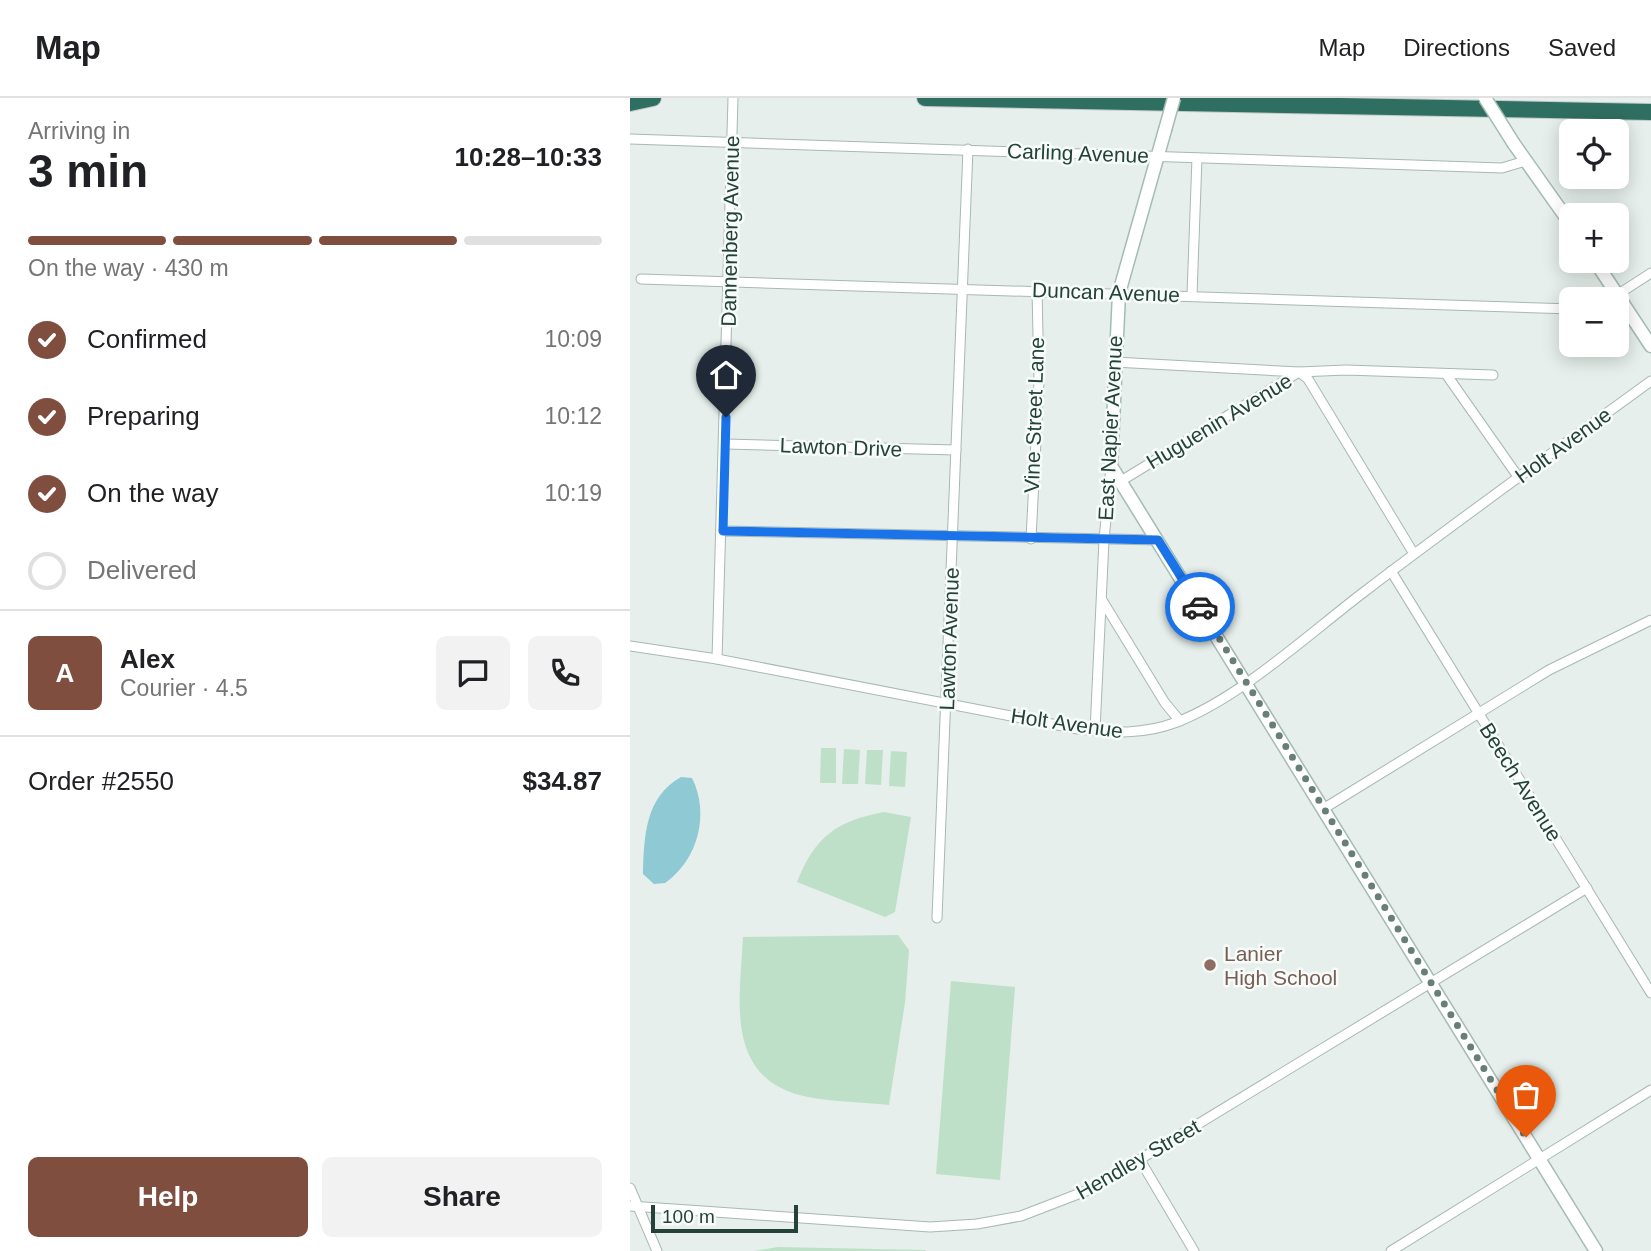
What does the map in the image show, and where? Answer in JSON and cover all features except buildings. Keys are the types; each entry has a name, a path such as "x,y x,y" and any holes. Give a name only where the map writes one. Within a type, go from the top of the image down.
{"highway":[{"path":"630,103 653,98"},
{"path":"925,98 1651,112"}],"street":[{"name":"Dannenberg Avenue","path":"717,659 723,531 733,98"},
{"name":"East Napier Avenue","path":"1096,731 1119,293 1155,156 1174,98"},
{"path":"1485,98 1525,162 1559,208"},
{"name":"Carling Avenue","path":"630,139 1502,168 1525,162"},
{"name":"Lawton Avenue","path":"937,918 968,149"},
{"path":"1192,295 1197,158"},
{"path":"1629,293 1651,273"},
{"name":"Duncan Avenue","path":"641,279 1559,309"},
{"name":"Vine Street Lane","path":"1031,539 1039,381 1037,290"},
{"path":"1629,316 1651,346"},
{"path":"1114,362 1299,372 1308,380 1414,554"},
{"name":"Huguenin Avenue","path":"1121,481 1299,372 1346,370 1493,375"},
{"path":"1446,374 1519,478"},
{"name":"Holt Avenue","path":"630,646 717,659 1096,731 1139,732 1180,721 1246,681 1414,554 1651,382"},
{"name":"Lawton Drive","path":"725,444 956,450"},
{"path":"1111,466 1597,1251"},
{"path":"723,531 1158,540"},
{"name":"Beech Avenue","path":"1391,571 1651,993"},
{"path":"1102,600 1180,721"},
{"path":"1324,808 1549,670 1651,620"},
{"name":"Hendley Street","path":"634,1206 930,1227 976,1224 1021,1216 1063,1202 1140,1160 1587,888"},
{"path":"1391,1251 1651,1090"},
{"path":"1140,1160 1194,1251"},
{"path":"630,1188 634,1206 656,1251"}],"green space":[{"path":"821,748 836,748 836,783 820,783"},
{"path":"844,749 860,750 858,784 842,784"},
{"path":"867,750 883,750 881,785 865,784"},
{"path":"891,751 907,752 905,787 889,786"},
{"path":"884,812 911,817 895,912 885,917 797,882 812,853 830,833 853,820"},
{"path":"898,935 909,950 905,1003 889,1105 808,1097 781,1088 762,1074 749,1056 743,1034 740,986 743,937"},
{"path":"951,981 1015,987 1000,1180 936,1174"},
{"path":"778,1247 925,1250 926,1251 754,1251"}],"water":[{"path":"681,777 692,778 697,792 700,806 698,835 686,862 665,883 654,884 643,874 649,819 660,795"}],"way so far":[{"path":"1200,607 1526,1137"}],"place":[{"name":"Lanier High School","path":"1210,965"}],"route":[{"path":"726,417 723,531 1158,540 1200,607"}]}
